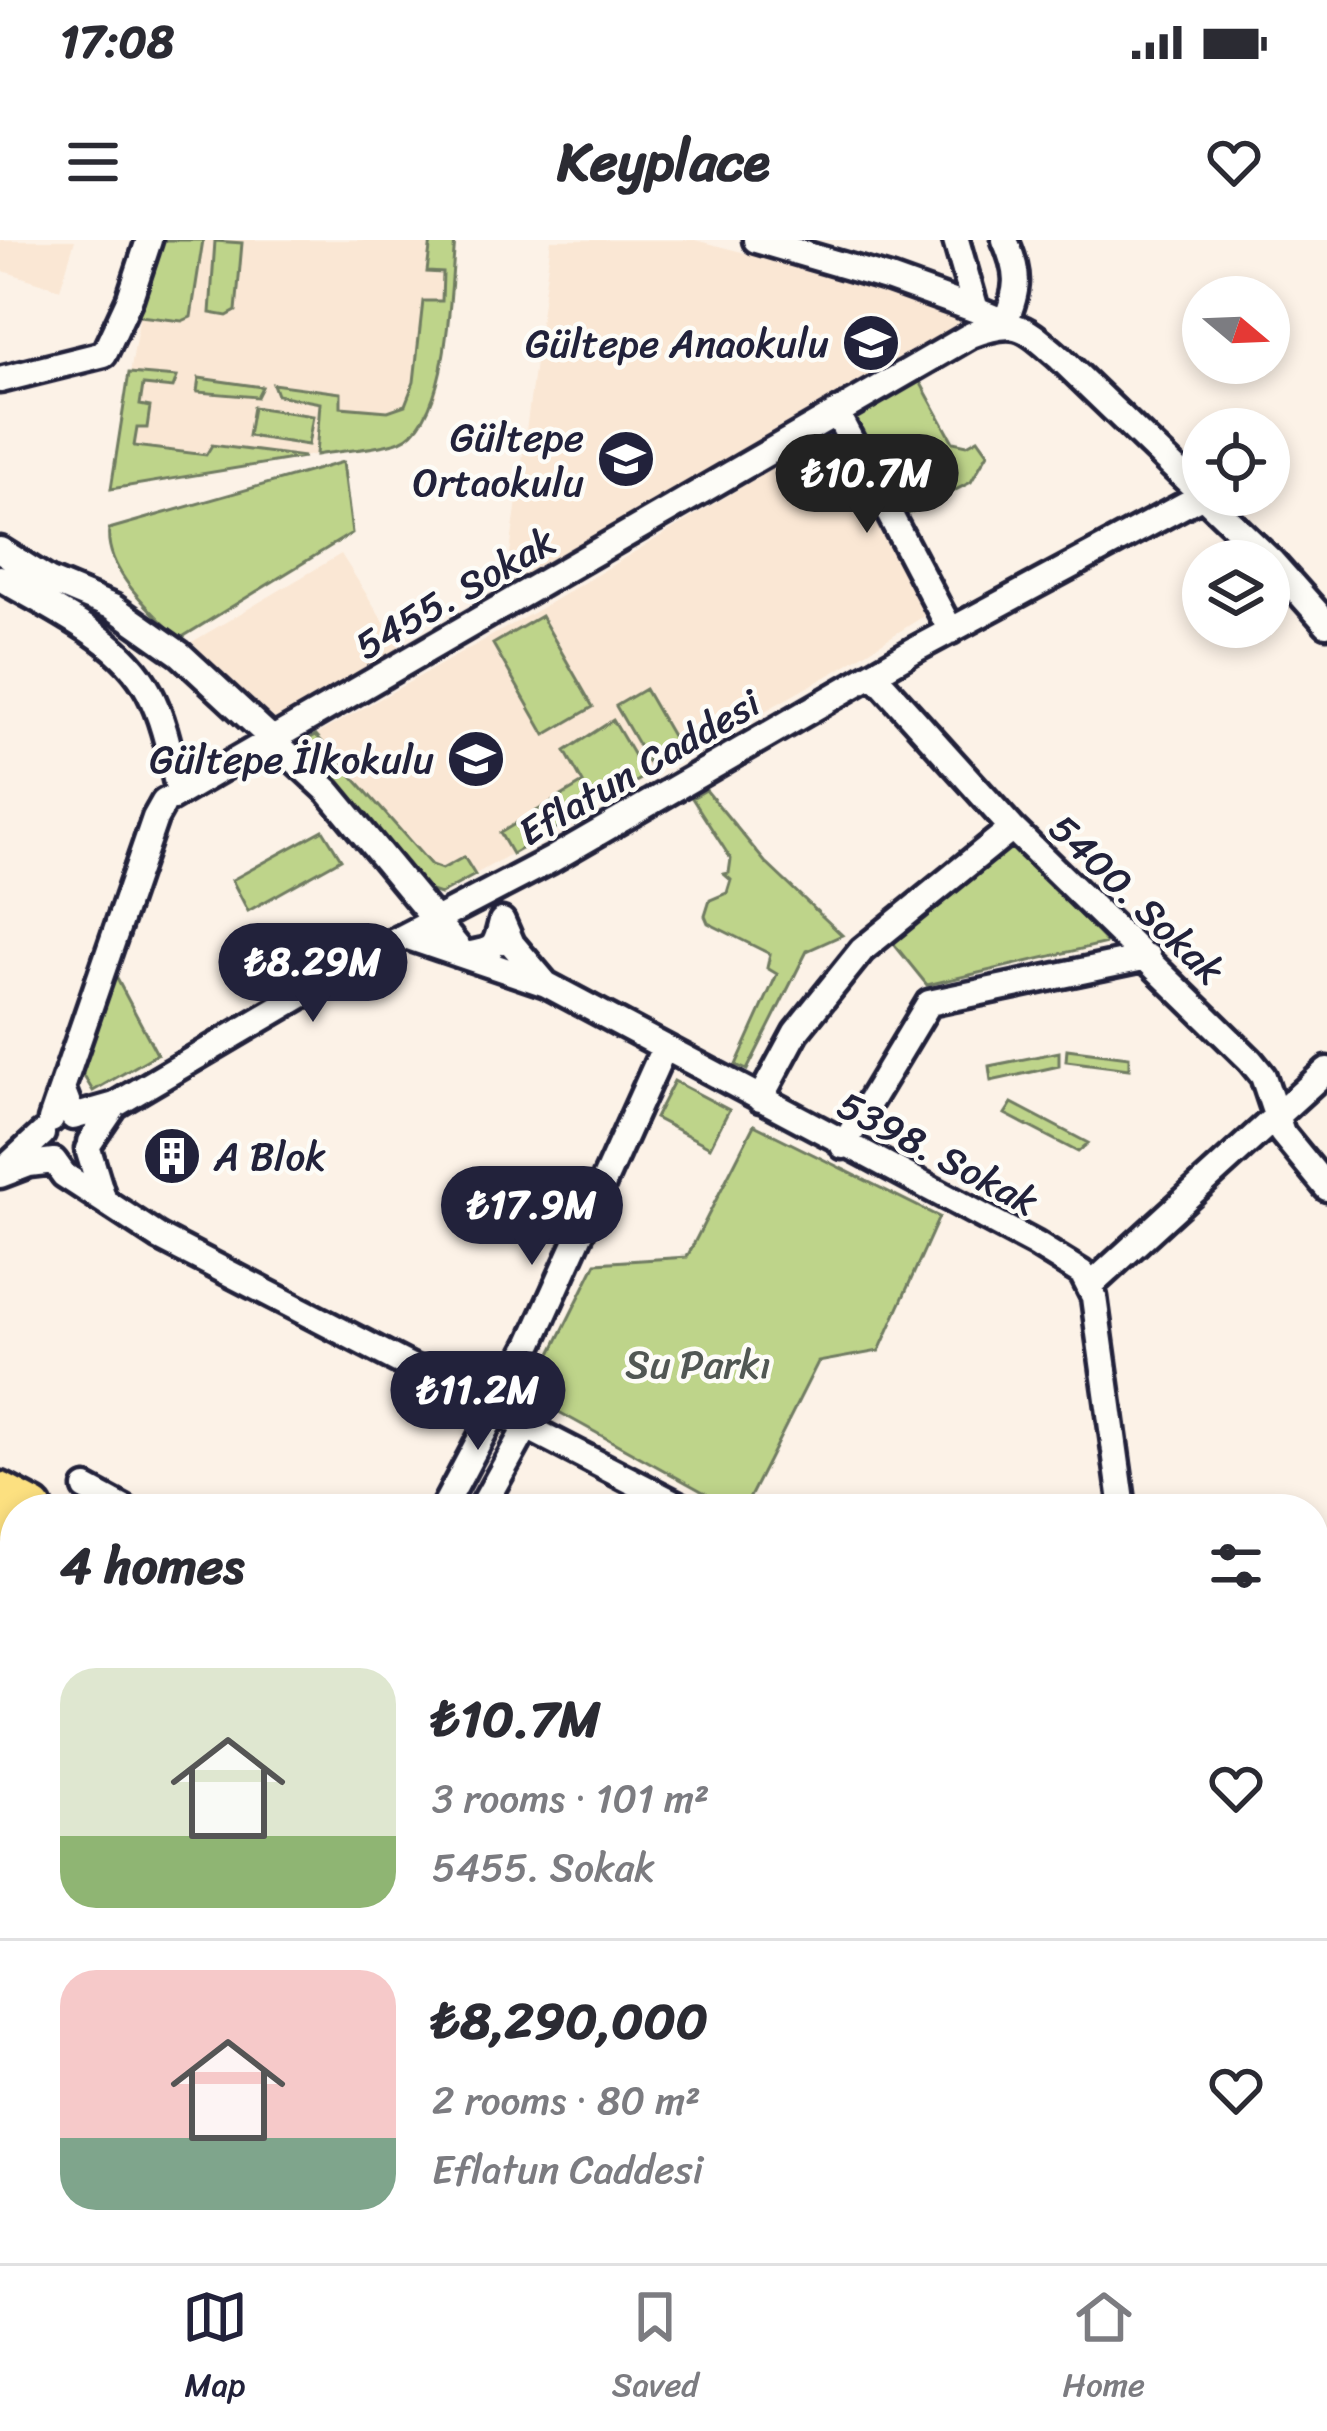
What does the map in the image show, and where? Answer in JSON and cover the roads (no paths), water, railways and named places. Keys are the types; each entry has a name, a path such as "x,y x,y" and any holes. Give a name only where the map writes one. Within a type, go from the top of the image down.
{"street":[{"path":"0,380 104,354 130,298 149,240"},
{"path":"756,240 890,279 1026,328 1182,477"},
{"path":"956,240 976,310"},
{"path":"1005,240 1018,291 1005,322"},
{"name":"5455. Sokak","path":"55,1123 62,1088 164,802 971,335 1005,322"},
{"path":"837,414 951,631"},
{"name":"Eflatun Caddesi","path":"115,1105 405,936 551,860 951,631 1182,506"},
{"path":"1223,516 1327,624"},
{"path":"0,550 48,580 113,607 180,654 328,791 464,955 490,951 502,921"},
{"path":"0,578 75,623 129,663 160,717 179,792"},
{"name":"5400. Sokak","path":"874,675 1012,828 1250,1060 1263,1076 1292,1148 1327,1188"},
{"path":"760,1099 796,1032 862,950 1012,828"},
{"name":"5398. Sokak","path":"484,893 512,944 546,984"},
{"name":"5398. Sokak","path":"405,936 546,984 843,1146 1035,1244 1082,1274 1091,1286"},
{"path":"843,1146 929,1003 1148,957"},
{"path":"451,1494 531,1343 664,1048"},
{"path":"1121,1494 1091,1286 1327,1070"},
{"path":"0,1174 55,1123 115,1105"},
{"path":"0,1174 29,1164 69,1163 89,1145 115,1105"},
{"path":"55,1123 86,1126 95,1182 104,1201"},
{"path":"55,1123 43,1149 64,1175 159,1237 657,1494"},
{"path":"489,1494 527,1426"},
{"path":"86,1488 97,1494"}],"place":[{"name":"Gültepe Anaokulu","path":"871,343"},
{"name":"Gültepe Ortaokulu","path":"626,459"},
{"name":"Gültepe İlkokulu","path":"476,759"},
{"name":"A Blok","path":"172,1156"}],"park label":[{"name":"Su Parkı","path":"698,1364"}]}
